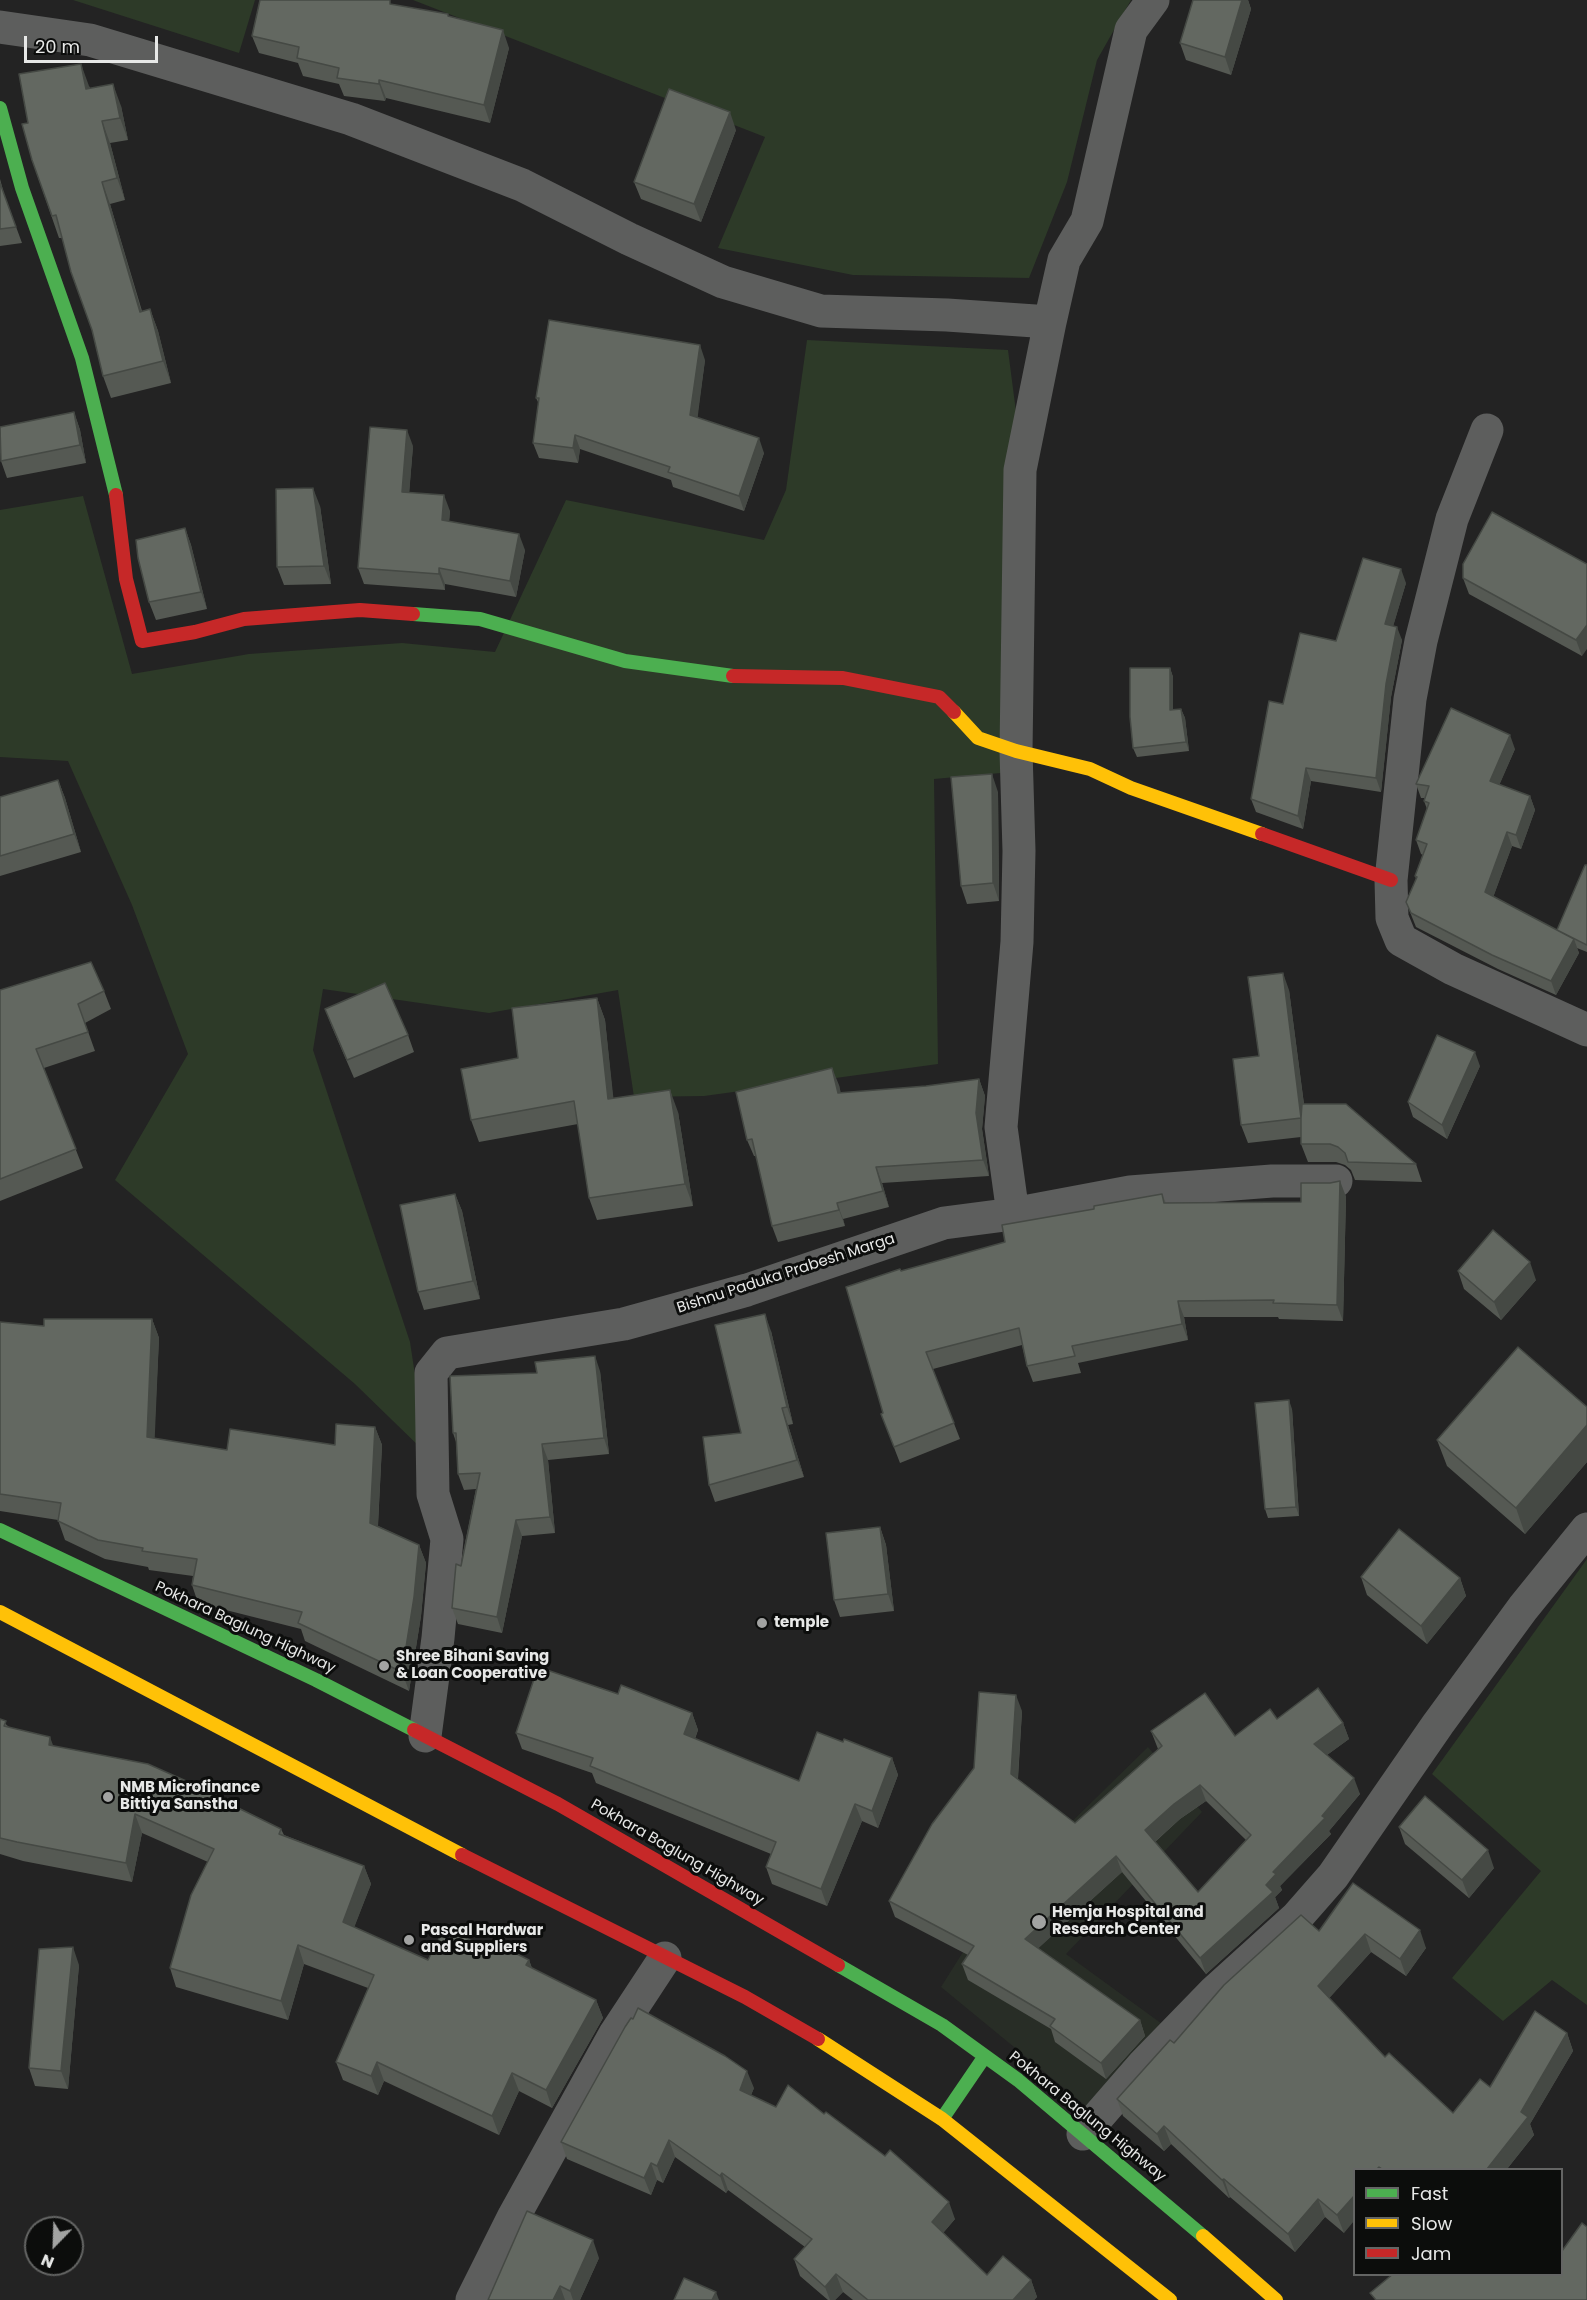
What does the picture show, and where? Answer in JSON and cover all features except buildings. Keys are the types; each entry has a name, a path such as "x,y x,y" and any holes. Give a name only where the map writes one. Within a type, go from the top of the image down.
{"main road":[{"path":"0,108 22,188 82,358 118,502 126,579 142,641 195,632 244,619 360,610 480,619 625,661 742,677 843,678 939,698 978,738 1016,751 1090,769 1131,788 1391,880"},
{"name":"Pokhara Baglung Highway","path":"0,1530 316,1680 558,1804 942,2025 985,2056 1145,2185 1276,2300"},
{"path":"0,1612 297,1770 568,1910 746,1997 841,2053 942,2118 1170,2300"},
{"path":"942,2118 985,2056"}],"street":[{"path":"1013,1214 1001,1127 1017,942 1019,851 1016,751 1020,470 1064,260 1087,221 1131,30 1153,0"},
{"path":"0,27 90,40 351,119 522,185 629,239 723,282 821,311 947,315 1050,322"},
{"path":"1487,430 1452,519 1423,631 1410,699 1391,880 1392,918 1401,940 1453,969 1587,1030"},
{"name":"Bishnu Paduka Prabesh Marga","path":"425,1736 438,1638 447,1539 433,1494 431,1373 447,1353 624,1324 747,1290 944,1223 1013,1214 1130,1192 1272,1181 1336,1180"},
{"path":"1083,2134 1143,2065 1214,1992 1297,1917 1333,1876 1445,1714 1523,1608 1587,1529"},
{"path":"472,2300 514,2216 615,2034 665,1958"}],"shaded area":[{"name":"Hemja Hospital and Research Center","path":"1148,1747 1202,1812 1066,1954 1169,2029 1087,2107 941,1987 1002,1890"}],"green space":[{"path":"73,0 255,0 239,53"},
{"path":"413,0 1131,0 1097,60 1067,182 1029,278 853,275 718,248 765,137"},
{"path":"807,340 1008,350 1026,489 1023,771 934,779 938,1064 704,1096 634,1097 618,990 489,1013 323,989 313,1050 410,1342 427,1454 355,1384 115,1180 188,1054 132,905 68,761 0,757 0,510 83,496 132,674 249,654 402,643 495,652 566,500 764,540 786,490"},
{"path":"1587,1559 1587,2005 1552,1980 1503,2021 1452,1978 1541,1871 1432,1774"}],"traffic: fast":[{"path":"0,108 22,188 82,358 116,495"},
{"path":"413,614 480,619 625,661 733,676"},
{"path":"0,1530 316,1680 414,1730"},
{"path":"838,1965 942,2025 1018,2080 1203,2236"},
{"path":"942,2119 985,2056"}],"traffic: slow":[{"path":"954,712 978,738 1016,751 1090,769 1131,788 1262,834"},
{"path":"0,1612 462,1855"},
{"path":"818,2039 942,2119 1170,2300"},
{"path":"1203,2236 1276,2300"}],"traffic: jam":[{"path":"116,495 126,579 142,641 195,632 244,619 360,610 413,614"},
{"path":"733,676 843,678 939,697 954,712"},
{"path":"1262,834 1391,880"},
{"path":"414,1730 558,1804 838,1965"},
{"path":"462,1855 745,1997 818,2039"}],"place":[{"name":"temple","path":"762,1623"},
{"name":"Shree Bihani Saving & Loan Cooperative","path":"384,1666"},
{"name":"NMB Microfinance Bittiya Sanstha","path":"108,1797"},
{"name":"Hemja Hospital and Research Center","path":"1039,1922"},
{"name":"Pascal Hardwar and Suppliers","path":"409,1940"}]}
